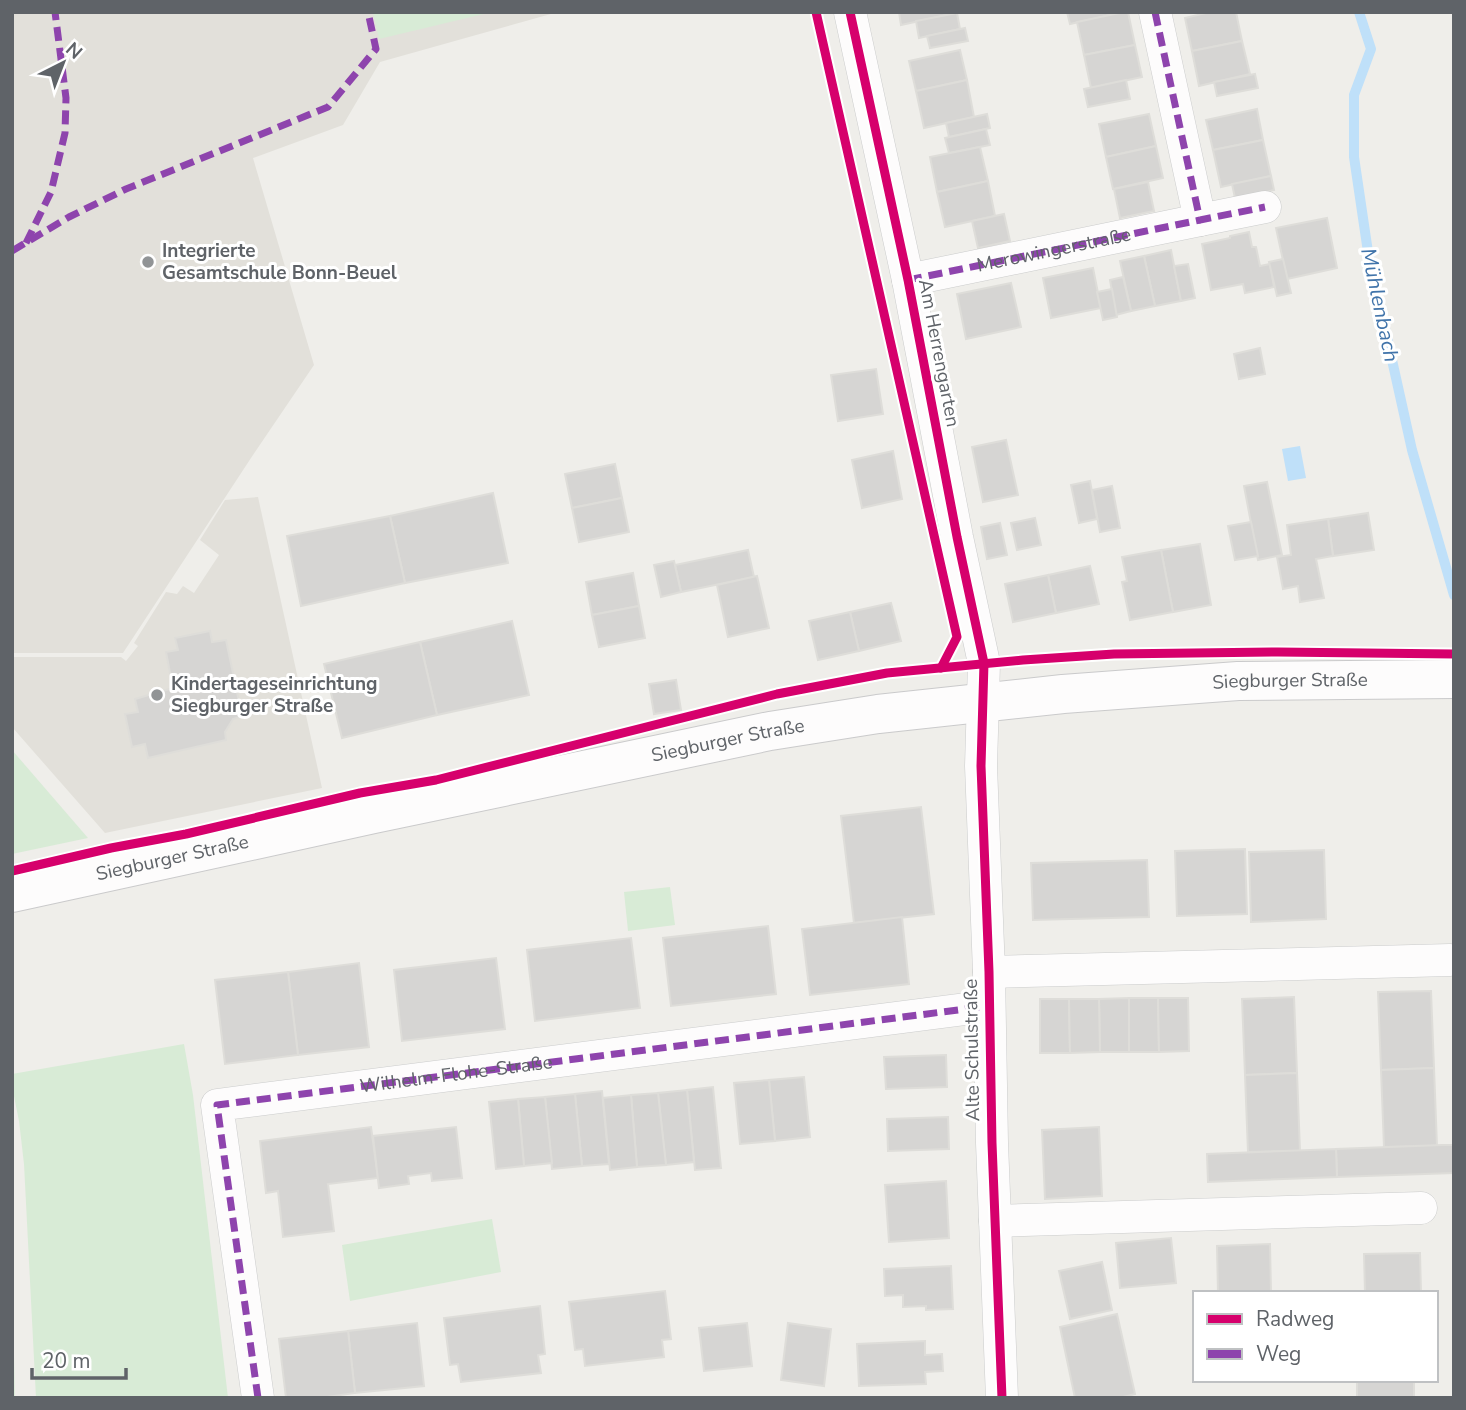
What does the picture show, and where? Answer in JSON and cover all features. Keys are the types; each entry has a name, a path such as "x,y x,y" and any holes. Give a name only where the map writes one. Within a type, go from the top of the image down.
{"main road":[{"name":"Siegburger Straße","path":"12,894 373,814 770,731 878,714 1070,693 1238,681 1454,680"}],"street":[{"name":"Am Herrengarten","path":"850,12 908,280 984,663 983,702"},
{"path":"1155,12 1200,220"},
{"name":"Merowingerstraße","path":"908,280 1265,207"},
{"name":"Alte Schulstraße","path":"983,702 981,766 1002,1398"},
{"name":"Alte Schulstraße","path":"989,972 1450,960"},
{"name":"Wilhelm-Flohe-Straße","path":"258,1398 217,1105 989,1006"},
{"path":"995,1221 1420,1208"}],"shaded area":[{"name":"Integrierte Gesamtschule Bonn-Beuel","path":"12,12 558,12 380,62 343,125 253,158 314,365 123,653 12,653"},
{"name":"Kindertageseinrichtung Siegburger Straße","path":"258,497 322,788 105,833 12,727 12,657 121,657 126,661 138,646 134,643 166,592 177,594 183,586 194,593 219,555 200,540 225,500"}],"green space":[{"path":"373,12 492,12 379,39"},
{"path":"12,750 88,838 12,854"},
{"path":"670,887 675,925 628,931 624,892"},
{"path":"184,1044 193,1095 228,1398 36,1398 24,1164 12,1074"},
{"path":"492,1219 501,1272 350,1301 342,1245"},
{"path":"12,1266 15,1398 12,1398"}],"water":[{"path":"1300,446 1306,478 1288,481 1282,449"}],"building":[{"path":"899,12 952,12 952,14 901,25"},
{"path":"1067,12 1111,12 1111,15 1070,24"},
{"path":"1128,12 1135,45 1084,55 1077,22"},
{"path":"1210,12 1236,12 1242,41 1192,51 1185,18"},
{"path":"957,13 960,29 919,38 916,21"},
{"path":"965,28 968,41 930,48 927,36"},
{"path":"1242,41 1250,74 1199,86 1192,51"},
{"path":"1135,45 1142,77 1091,88 1084,55"},
{"path":"960,50 967,80 916,91 909,61"},
{"path":"1255,74 1258,88 1217,96 1214,82"},
{"path":"967,80 974,117 924,128 916,91"},
{"path":"1126,80 1130,99 1088,107 1084,89"},
{"path":"1257,109 1263,140 1213,150 1206,120"},
{"path":"987,114 990,128 949,137 946,123"},
{"path":"1149,114 1156,146 1106,157 1099,124"},
{"path":"986,129 990,145 949,153 945,138"},
{"path":"1263,140 1271,176 1221,187 1213,150"},
{"path":"1156,146 1163,178 1113,189 1106,157"},
{"path":"980,147 988,181 937,192 930,157"},
{"path":"1271,176 1274,190 1235,198 1232,184"},
{"path":"988,181 995,216 945,227 937,192"},
{"path":"1148,182 1154,211 1120,218 1114,189"},
{"path":"1004,214 1010,241 978,248 972,221"},
{"path":"1327,218 1337,268 1287,279 1276,228"},
{"path":"1249,232 1260,266 1270,264 1274,287 1245,293 1243,284 1211,290 1202,244"},
{"path":"1171,250 1181,301 1155,306 1144,256"},
{"path":"1144,256 1155,306 1131,311 1120,261"},
{"path":"1283,259 1291,293 1277,296 1269,262"},
{"path":"1188,264 1195,298 1181,301 1174,266"},
{"path":"1093,268 1101,308 1051,318 1043,278"},
{"path":"1123,277 1131,311 1116,315 1110,280"},
{"path":"1011,283 1021,327 966,339 957,294"},
{"path":"1112,289 1117,317 1103,320 1097,292"},
{"path":"1260,348 1265,374 1239,379 1234,354"},
{"path":"876,369 883,414 838,421 831,375"},
{"path":"1006,440 1018,495 983,502 972,447"},
{"path":"893,451 902,499 862,508 852,460"},
{"path":"615,464 622,498 572,508 565,474"},
{"path":"1090,481 1097,519 1079,523 1071,485"},
{"path":"1267,482 1282,555 1258,560 1244,486"},
{"path":"1112,486 1120,528 1100,532 1092,490"},
{"path":"493,493 508,563 405,583 390,516"},
{"path":"622,498 629,532 579,542 572,508"},
{"path":"1368,513 1374,550 1333,556 1328,519"},
{"path":"390,516 405,583 301,606 287,536"},
{"path":"1035,518 1041,545 1017,550 1011,523"},
{"path":"1328,519 1333,556 1316,559 1324,598 1300,602 1298,586 1283,589 1277,557 1291,555 1287,525"},
{"path":"1251,522 1258,556 1235,560 1228,526"},
{"path":"1000,523 1007,555 987,559 981,527"},
{"path":"1200,544 1211,605 1173,612 1161,550"},
{"path":"748,550 754,577 681,592 675,565"},
{"path":"1161,550 1173,612 1130,620 1122,582 1127,581 1122,557"},
{"path":"674,561 681,592 661,597 654,565"},
{"path":"1090,566 1099,604 1056,613 1048,575"},
{"path":"633,573 639,606 592,615 586,582"},
{"path":"1048,575 1056,613 1013,622 1005,584"},
{"path":"757,576 769,628 728,637 717,585"},
{"path":"891,603 901,641 859,651 850,612"},
{"path":"639,606 645,638 599,647 592,615"},
{"path":"850,612 859,651 818,660 809,621"},
{"path":"512,621 529,695 437,715 420,642"},
{"path":"210,631 212,642 226,640 242,716 233,719 225,732 226,740 148,758 145,744 132,747 125,714 138,712 135,699 173,688 166,652 178,650 175,638"},
{"path":"420,642 437,715 342,738 324,664"},
{"path":"676,680 681,710 654,714 649,684"},
{"path":"921,807 934,914 854,923 841,816"},
{"path":"1245,849 1247,914 1177,916 1175,851"},
{"path":"1324,850 1326,919 1251,922 1249,852"},
{"path":"1147,860 1149,917 1033,920 1031,863"},
{"path":"902,917 909,984 810,995 802,929"},
{"path":"768,926 776,994 671,1006 663,938"},
{"path":"631,938 640,1008 535,1021 527,950"},
{"path":"496,958 505,1029 402,1041 394,970"},
{"path":"359,963 369,1047 298,1055 288,972"},
{"path":"288,972 298,1055 225,1064 215,980"},
{"path":"1431,991 1434,1068 1381,1070 1378,992"},
{"path":"1294,997 1297,1073 1245,1075 1242,999"},
{"path":"1129,998 1129,1052 1100,1052 1099,999"},
{"path":"1129,998 1158,998 1159,1052 1129,1052"},
{"path":"1158,998 1188,998 1189,1051 1159,1052"},
{"path":"1040,999 1069,999 1070,1053 1040,1053"},
{"path":"1069,999 1099,999 1100,1052 1070,1053"},
{"path":"946,1055 947,1087 886,1089 884,1057"},
{"path":"1434,1068 1437,1146 1384,1147 1381,1070"},
{"path":"1297,1073 1300,1151 1248,1152 1245,1075"},
{"path":"804,1077 810,1137 775,1141 769,1080"},
{"path":"769,1080 775,1141 740,1144 734,1083"},
{"path":"713,1087 721,1168 695,1170 687,1090"},
{"path":"687,1090 694,1162 666,1165 658,1093"},
{"path":"602,1091 609,1164 582,1166 575,1094"},
{"path":"658,1093 666,1165 637,1167 631,1095"},
{"path":"575,1094 582,1166 552,1169 545,1097"},
{"path":"631,1095 637,1167 610,1170 603,1098"},
{"path":"545,1097 552,1163 524,1166 518,1099"},
{"path":"518,1099 524,1166 496,1169 489,1102"},
{"path":"948,1117 949,1149 888,1151 887,1119"},
{"path":"371,1127 378,1178 328,1184 334,1231 283,1237 278,1191 266,1193 260,1141"},
{"path":"456,1127 462,1178 432,1181 431,1173 408,1176 409,1184 379,1188 373,1136"},
{"path":"1099,1127 1102,1196 1045,1199 1042,1130"},
{"path":"1454,1145 1454,1173 1337,1177 1336,1149"},
{"path":"1336,1149 1337,1177 1208,1182 1207,1154"},
{"path":"946,1181 949,1238 889,1242 885,1185"},
{"path":"1171,1238 1176,1283 1120,1288 1116,1243"},
{"path":"1270,1244 1271,1291 1218,1291 1217,1246"},
{"path":"1420,1253 1421,1291 1365,1291 1364,1254"},
{"path":"1102,1262 1112,1310 1070,1319 1059,1271"},
{"path":"951,1266 953,1309 903,1307 903,1295 885,1296 884,1269"},
{"path":"665,1291 671,1339 662,1340 664,1357 585,1366 583,1349 575,1350 569,1302"},
{"path":"540,1306 545,1354 538,1355 541,1373 461,1382 458,1364 450,1365 444,1318"},
{"path":"1117,1314 1135,1394 1119,1398 1075,1398 1060,1327"},
{"path":"417,1323 424,1386 355,1393 348,1331"},
{"path":"747,1323 752,1366 704,1371 699,1328"},
{"path":"788,1323 831,1329 824,1386 781,1380"},
{"path":"348,1331 355,1393 320,1398 286,1398 279,1339"},
{"path":"925,1341 925,1355 942,1354 943,1371 925,1372 926,1384 859,1386 857,1344"},
{"path":"1357,1382 1414,1382 1414,1398 1357,1398"}],"waterway":[{"name":"Mühlenbach","path":"1359,12 1371,49 1354,95 1354,157 1368,252 1412,450 1454,595"}],"marked path":[{"path":"26,243 51,192 65,133 66,98 55,12"},
{"path":"12,251 69,217 126,189 328,107 376,49 368,12"},
{"path":"1155,12 1200,220 1265,207"},
{"path":"908,280 1200,220"},
{"path":"258,1398 217,1105 989,1006"}],"cycle path":[{"path":"816,12 957,637 941,668"},
{"path":"850,12 908,280 984,663 981,766 1002,1398"},
{"path":"12,871 360,793 436,780 777,694 887,673 1114,654 1454,654"}],"place":[{"name":"Integrierte Gesamtschule Bonn-Beuel","path":"148,262"},
{"name":"Kindertageseinrichtung Siegburger Straße","path":"157,695"}]}
